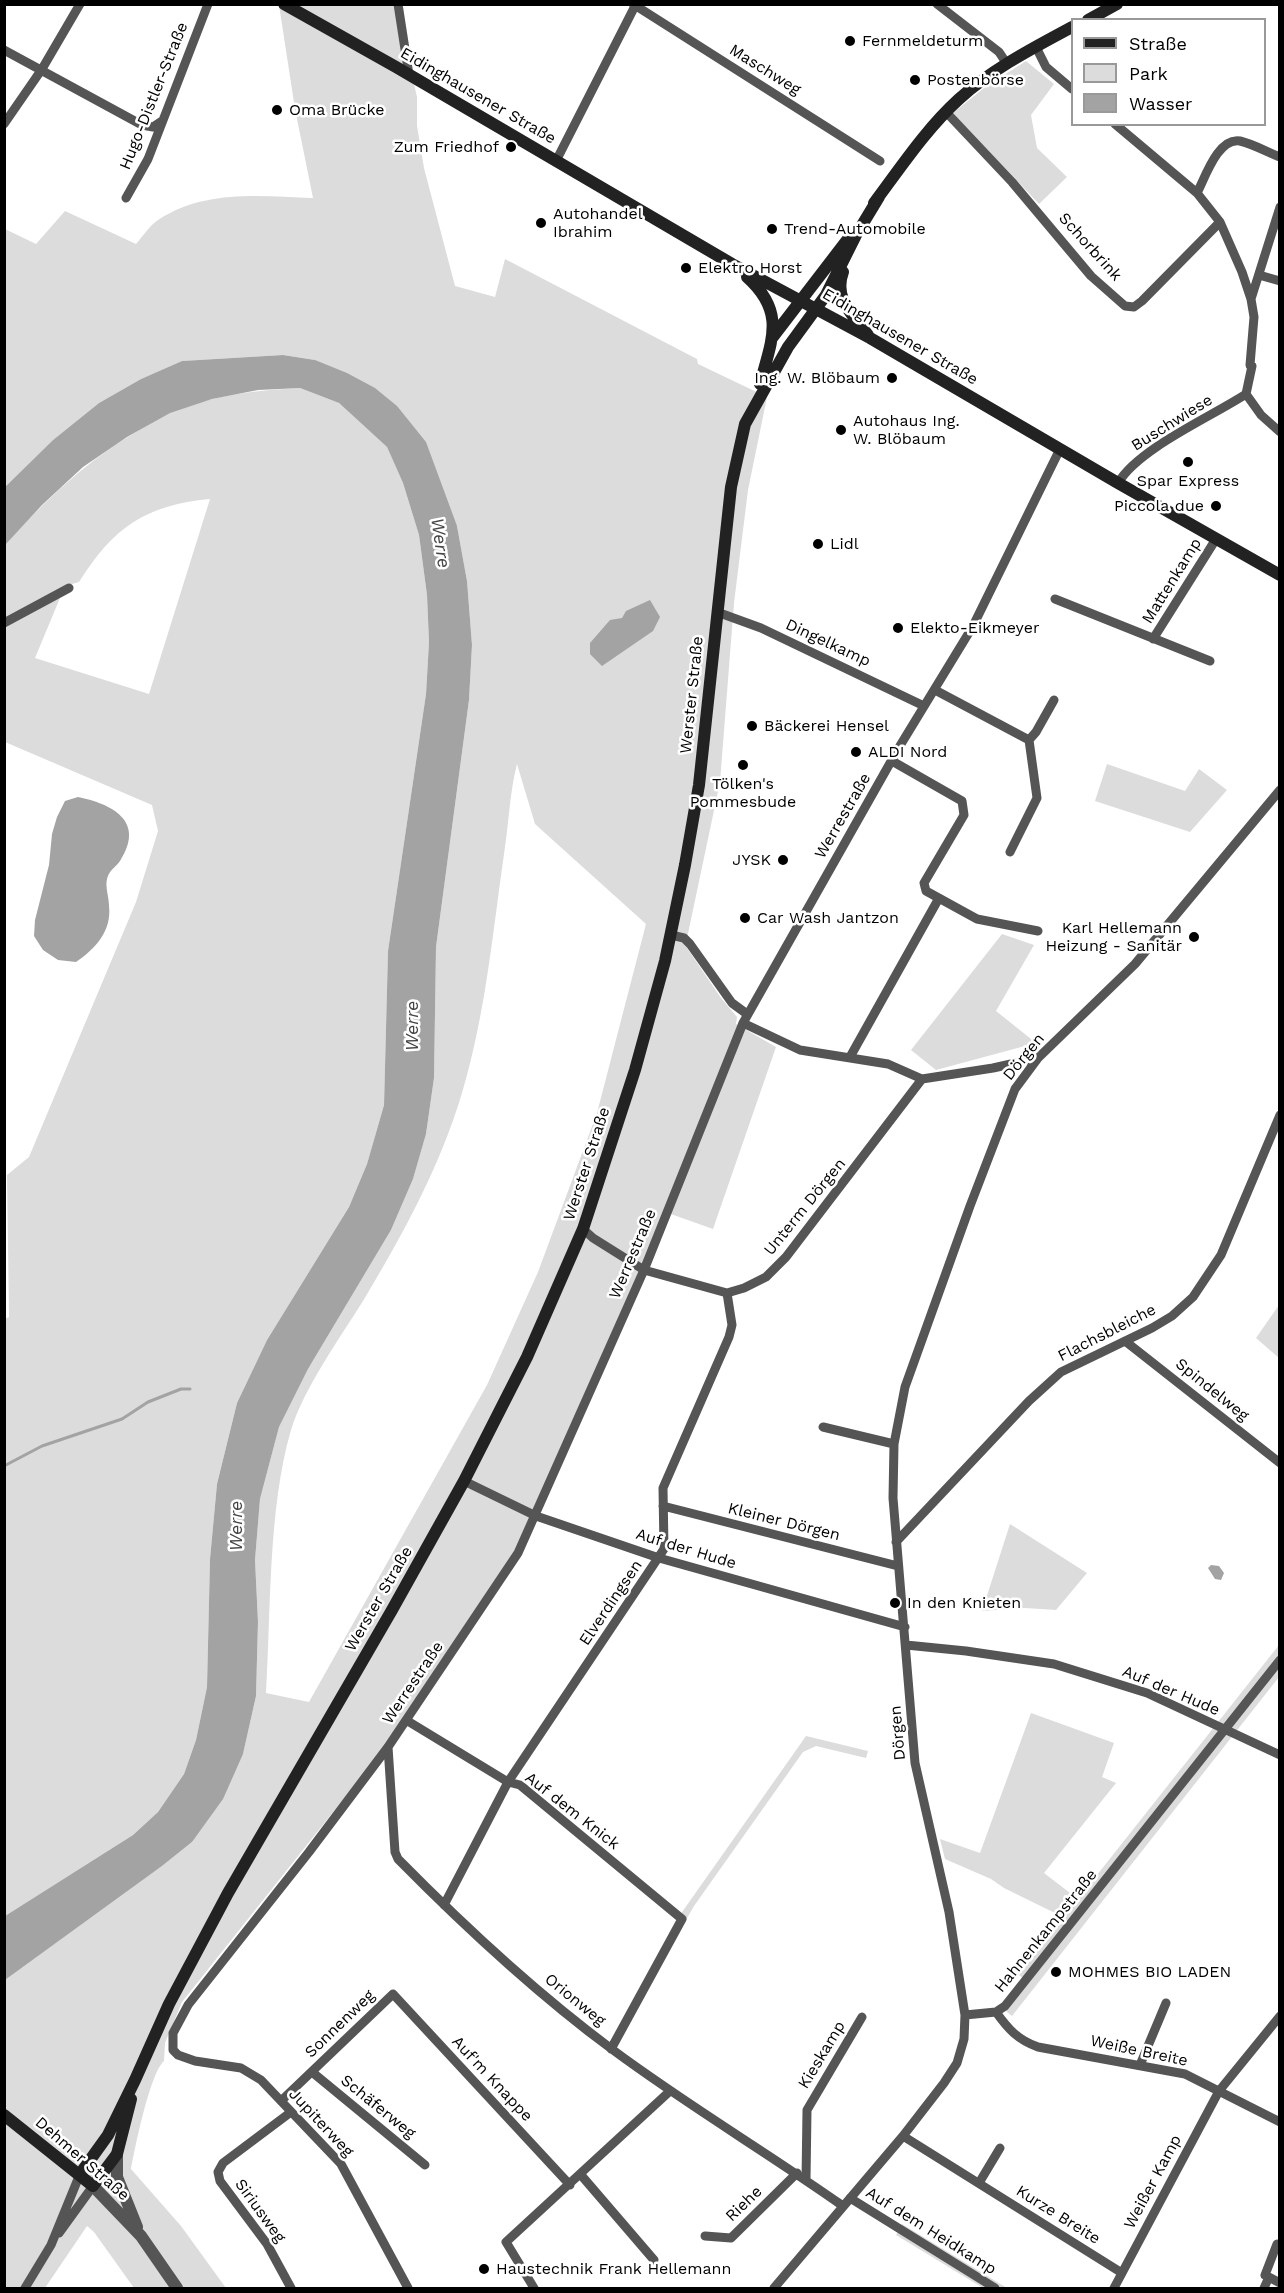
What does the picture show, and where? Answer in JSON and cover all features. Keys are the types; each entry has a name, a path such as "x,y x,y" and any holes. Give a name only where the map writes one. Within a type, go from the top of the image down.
{"main road":[{"path":"1092,18 1117,4"},
{"name":"Eidinghausener Straße","path":"286,6 396,67 732,264 870,338 1060,450 1280,575"},
{"name":"Werster Straße","path":"772,338 920,142 946,112 980,82 1071,28"},
{"name":"Werster Straße","path":"80,2174 108,2135 169,2004 228,1893 464,1481 527,1358 583,1229 635,1070 671,935 699,786 731,487 745,424 788,347 826,295 856,235 879,197"},
{"path":"856,235 840,279 839,290 848,310 870,338"},
{"path":"732,264 757,286 768,302 772,313 772,338 755,403"},
{"name":"Werster Straße","path":"93,2186 117,2154 135,2080"},
{"name":"Dehmer Straße","path":"4,2115 93,2186"}],"street":[{"path":"4,124 42,69 80,4"},
{"name":"Hugo-Distler-Straße","path":"126,198 148,159 208,4"},
{"path":"398,4 409,75"},
{"path":"937,4 999,52 1007,64"},
{"path":"556,161 635,5"},
{"name":"Maschweg","path":"635,5 880,161"},
{"path":"1036,47 1046,67 1071,87"},
{"path":"4,50 142,125 153,127 162,121"},
{"name":"Schorbrink","path":"946,112 1012,182 1091,276 1125,306 1134,307 1142,301 1220,222"},
{"path":"1117,126 1197,193 1220,222 1242,272 1254,317 1250,365 1252,366 1246,394 1261,415 1280,432"},
{"path":"1197,193 1219,149 1227,143 1237,141 1280,158"},
{"path":"1251,300 1280,207"},
{"path":"1259,275 1280,282"},
{"name":"Buschwiese","path":"1118,483 1122,476 1147,453 1246,394"},
{"name":"Werrestraße","path":"173,2033 188,2004 295,1870 388,1747 518,1553 644,1270 745,1018 892,761 973,626 1060,450"},
{"name":"Mattenkamp","path":"1153,639 1216,539"},
{"path":"4,623 69,588"},
{"name":"Mattenkamp","path":"1055,599 1210,661"},
{"name":"Dingelkamp","path":"717,612 761,628 924,706"},
{"path":"935,690 1029,740"},
{"path":"1010,852 1037,798 1029,740 1054,700"},
{"path":"892,761 962,801 964,815 924,883 926,891 976,919 1038,931"},
{"name":"Dörgen","path":"965,2015 949,1912 915,1762 893,1498 894,1444 904,1387 970,1206 1016,1089 1038,1058 1135,964 1280,790"},
{"path":"850,1057 939,898"},
{"path":"671,935 684,938 690,944 745,1018 800,1050 819,1055 850,1057 888,1064 922,1079 993,1068 1038,1058"},
{"name":"Unterm Dörgen","path":"727,1293 744,1288 766,1276 786,1257 922,1079"},
{"name":"Flachsbleiche","path":"896,1542 1029,1401 1061,1372 1152,1328 1172,1316 1193,1297 1221,1255 1280,1115"},
{"path":"583,1229 593,1238 644,1270 727,1293"},
{"name":"Elverdingsen","path":"444,1905 508,1782 664,1549 663,1488 729,1337 731,1317 727,1293"},
{"name":"Spindelweg","path":"1125,1341 1280,1463"},
{"path":"823,1427 894,1444"},
{"name":"Auf der Hude","path":"464,1481 536,1516 658,1558 905,1626"},
{"name":"Kleiner Dörgen","path":"663,1506 898,1566"},
{"name":"Auf der Hude","path":"906,1645 1054,1664 1147,1693 1280,1755"},
{"name":"Hahnenkampstraße","path":"965,2015 996,2012 1005,2006 1280,1660"},
{"name":"Auf dem Knick","path":"406,1720 508,1782 520,1785 682,1919 611,2049"},
{"name":"Orionweg","path":"388,1747 395,1852 398,1859 444,1905 524,1977 611,2049 843,2206"},
{"name":"Sonnenweg","path":"281,2101 393,1994"},
{"name":"Auf'm Knappe","path":"393,1994 570,2185"},
{"path":"1140,2065 1166,2004"},
{"name":"Weiße Breite","path":"996,2012 1013,2034 1023,2042 1038,2047 1185,2074 1280,2122"},
{"path":"774,2289 903,2136 944,2083 957,2063 964,2039 965,2015"},
{"name":"Weißer Kamp","path":"1114,2289 1219,2091 1280,2016"},
{"name":"Kieskamp","path":"806,2180 807,2110 862,2017"},
{"name":"Jupiterweg","path":"173,2033 173,2050 178,2055 195,2061 241,2068 261,2080 341,2164 408,2289"},
{"name":"Schäferweg","path":"312,2072 425,2165"},
{"path":"534,2289 506,2242 670,2091"},
{"name":"Siriusweg","path":"291,2112 223,2163 218,2172 220,2181 267,2244 291,2289"},
{"name":"Kurze Breite","path":"903,2136 1122,2273"},
{"path":"979,2183 1000,2148"},
{"path":"117,2154 117,2176 141,2236"},
{"name":"Riehe","path":"705,2236 731,2238 797,2173"},
{"path":"51,2245 80,2174"},
{"path":"581,2175 654,2259"},
{"path":"26,2289 51,2245 93,2186"},
{"name":"Dehmer Straße","path":"93,2186 141,2236 177,2289"},
{"name":"Auf dem Heidkamp","path":"850,2198 995,2289"},
{"path":"1276,2244 1265,2275 1280,2283"},
{"path":"1264,2289 1269,2277"}],"green space":[{"path":"279,5 396,5 417,97 417,126 424,168 455,286 495,297 505,259 697,359 698,364 767,397 748,490 734,603 720,782 686,943 687,948 721,998 737,1017 736,1024 776,1047 713,1229 668,1213 517,1552 380,1753 182,2002 165,2043 164,2061 148,2095 131,2169 181,2226 226,2288 134,2288 94,2232 87,2226 45,2288 5,2288 5,1980 192,1842 243,1754 256,1696 258,1622 255,1560 260,1499 279,1427 308,1369 391,1230 413,1179 426,1134 434,1078 436,947 469,700 472,645 467,581 457,526 315,360 283,355 182,361 141,379 99,403 53,440 5,487 5,229 36,244 65,211 136,244 158,220 194,203 253,196 313,198 295,109","holes":["517,764 535,824 646,924 597,1113 538,1272 487,1385 309,1702 266,1693 274,1526 278,1493 291,1430 313,1380 363,1301 406,1226 443,1148 453,1121 470,1063 483,1002"]},
{"path":"1026,61 1054,84 1031,115 1037,148 1067,177 1039,204 953,113 984,88"},
{"path":"300,388 339,403 387,447 403,483 419,535 427,595 429,642 426,694 388,951 384,1105 367,1164 349,1207 267,1340 237,1403 217,1484 210,1559 207,1687 196,1740 184,1774 158,1812 133,1835 5,1916 4,1319 9,1317 7,1175 29,1157 136,902 158,831 152,805 5,742 4,545 52,496 86,467 123,440 164,415 219,397","holes":["210,499 149,694 35,658 65,586 79,582 92,563 118,534 133,522 167,507"]},
{"path":"1107,764 1185,791 1199,769 1227,790 1190,832 1095,801"},
{"path":"1002,934 1034,945 996,1011 1036,1043 936,1070 911,1050"},
{"path":"1279,1305 1279,1358 1256,1338"},
{"path":"1010,1524 1087,1573 1056,1610 1025,1608 982,1611"},
{"path":"1279,1645 1279,1677 1012,2016 1001,2007 1023,1978 1019,1975 1063,1917 1004,1888 991,1879 945,1859 940,1839 980,1853 1031,1713 1114,1743 1102,1777 1116,1783 1044,1873 1078,1899"},
{"path":"806,1736 868,1751 866,1758 816,1746 803,1752 686,1920 680,1915"},
{"path":"902,2224 1007,2288 983,2288 896,2235"}],"water":[{"name":"Werre","path":"283,355 315,360 347,373 375,388 397,406 426,442 457,526 467,581 472,645 469,700 436,947 434,1078 426,1134 413,1179 391,1230 308,1369 279,1427 260,1499 255,1560 258,1622 256,1696 243,1754 223,1799 192,1842 5,1980 5,1916 133,1835 158,1812 184,1774 196,1740 207,1687 210,1559 217,1484 237,1403 267,1340 349,1207 367,1164 384,1105 388,951 426,694 429,642 427,595 419,535 403,483 387,447 339,403 300,388 258,390 212,399 170,413 127,437 83,467 42,505 5,545 5,487 53,440 99,403 141,379 182,361"},
{"path":"650,600 660,617 653,631 602,666 590,654 590,643 610,620 622,618 626,611"},
{"path":"78,797 103,804 113,810 122,817 129,835 127,847 120,861 107,879 109,915 105,931 96,945 76,962 58,960 43,950 34,936 35,920 49,865 52,834 57,817 65,801"},
{"path":"1211,1565 1219,1566 1224,1573 1221,1580 1215,1579 1208,1568"}],"waterway":[{"path":"4,1466 42,1446 122,1419 148,1402 181,1389 190,1389"}],"place":[{"name":"Fernmeldeturm","path":"850,41"},
{"name":"Postenbörse","path":"915,80"},
{"name":"Oma Brücke","path":"277,110"},
{"name":"Zum Friedhof","path":"511,147"},
{"name":"Autohandel Ibrahim","path":"541,223"},
{"name":"Trend-Automobile","path":"772,229"},
{"name":"Elektro Horst","path":"686,268"},
{"name":"Ing. W. Blöbaum","path":"892,378"},
{"name":"Autohaus Ing. W. Blöbaum","path":"841,430"},
{"name":"Spar Express","path":"1188,462"},
{"name":"Piccola due","path":"1216,506"},
{"name":"Lidl","path":"818,544"},
{"name":"Elekto-Eikmeyer","path":"898,628"},
{"name":"Bäckerei Hensel","path":"752,726"},
{"name":"ALDI Nord","path":"856,752"},
{"name":"Tölken's Pommesbude","path":"743,765"},
{"name":"JYSK","path":"783,860"},
{"name":"Car Wash Jantzon","path":"745,918"},
{"name":"Karl Hellemann Heizung - Sanitär","path":"1194,937"},
{"name":"In den Knieten","path":"895,1603"},
{"name":"MOHMES BIO LADEN","path":"1056,1972"},
{"name":"Haustechnik Frank Hellemann","path":"484,2269"}]}
